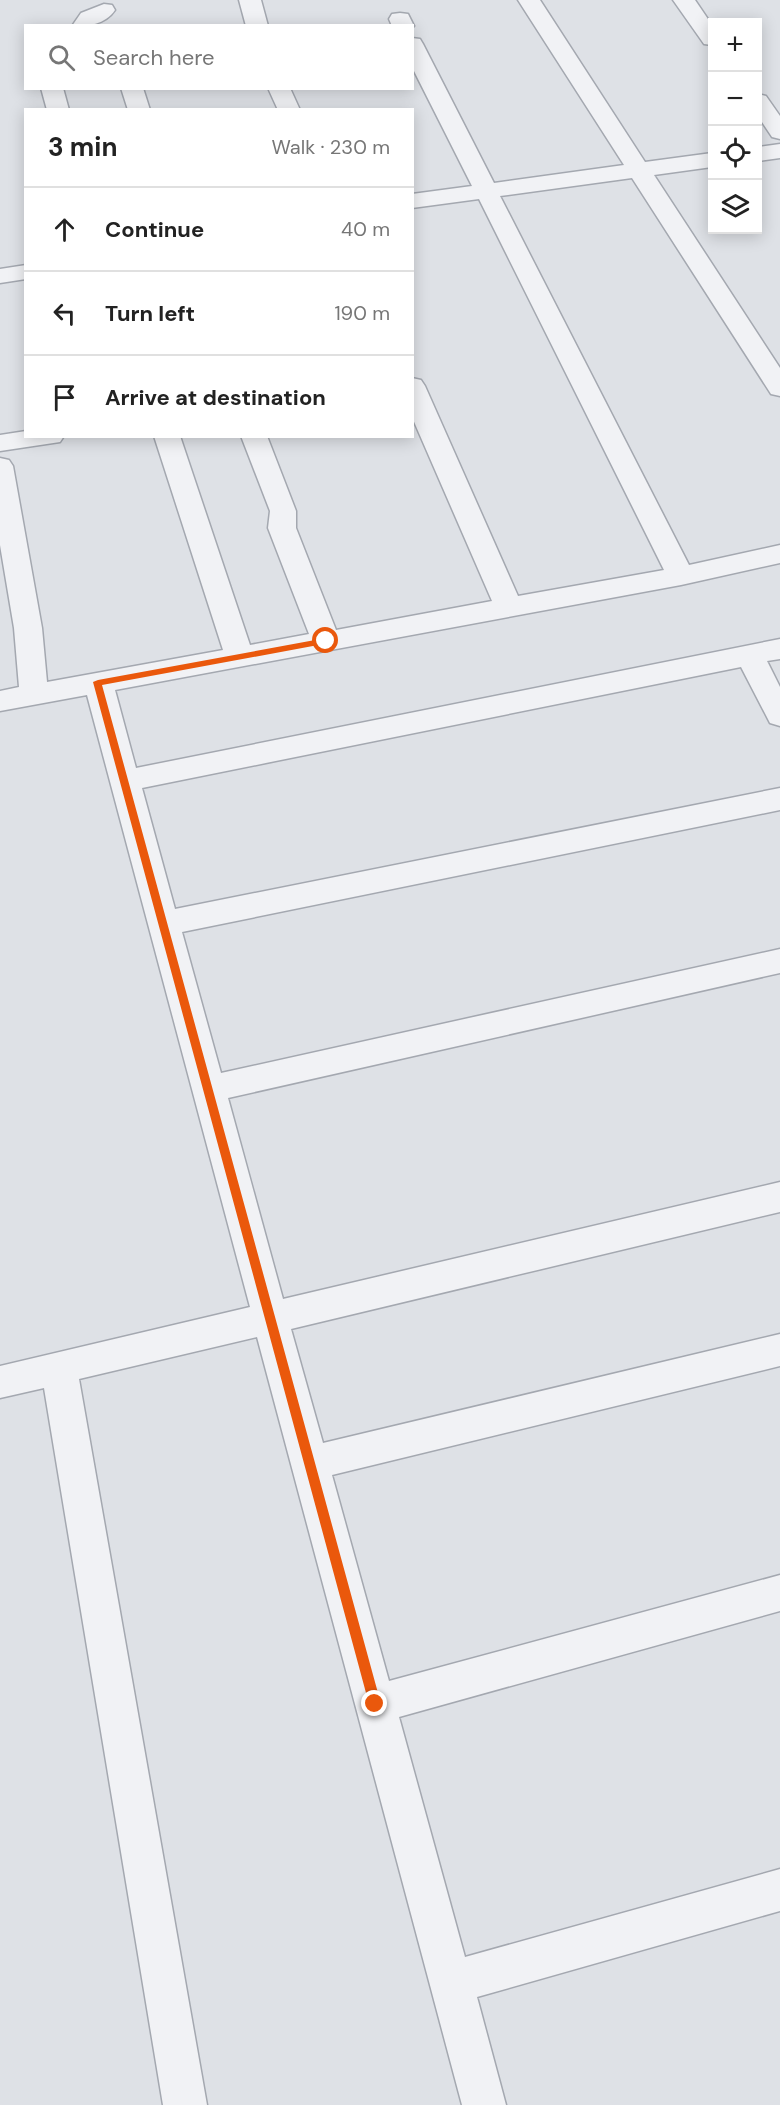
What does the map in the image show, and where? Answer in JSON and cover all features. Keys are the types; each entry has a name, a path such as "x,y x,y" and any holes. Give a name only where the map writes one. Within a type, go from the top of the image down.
{"street":[{"path":"250,0 256,24"},
{"path":"529,0 780,388"},
{"path":"684,0 708,33"},
{"path":"84,24 89,18 105,12"},
{"path":"414,48 681,576"},
{"path":"53,90 57,108"},
{"path":"133,90 138,108"},
{"path":"280,90 288,108"},
{"path":"762,107 780,132"},
{"path":"762,153 780,151"},
{"path":"414,201 708,161"},
{"path":"0,276 24,272"},
{"path":"414,391 508,607"},
{"path":"0,444 38,438"},
{"path":"168,438 239,657"},
{"path":"255,438 283,511 282,528 326,641"},
{"path":"0,466 28,628 34,694"},
{"path":"0,701 681,576 780,554"},
{"path":"0,633 28,628"},
{"path":"124,781 749,654 780,650"},
{"path":"749,654 780,716"},
{"path":"98,682 484,2105"},
{"path":"163,924 780,799"},
{"path":"208,1089 780,961"},
{"path":"0,1382 780,1197"},
{"path":"309,1463 780,1350"},
{"path":"59,1368 185,2105"},
{"path":"375,1704 780,1593"},
{"path":"451,1983 780,1890"}],"route":[{"path":"326,641 98,682 375,1704"}]}
